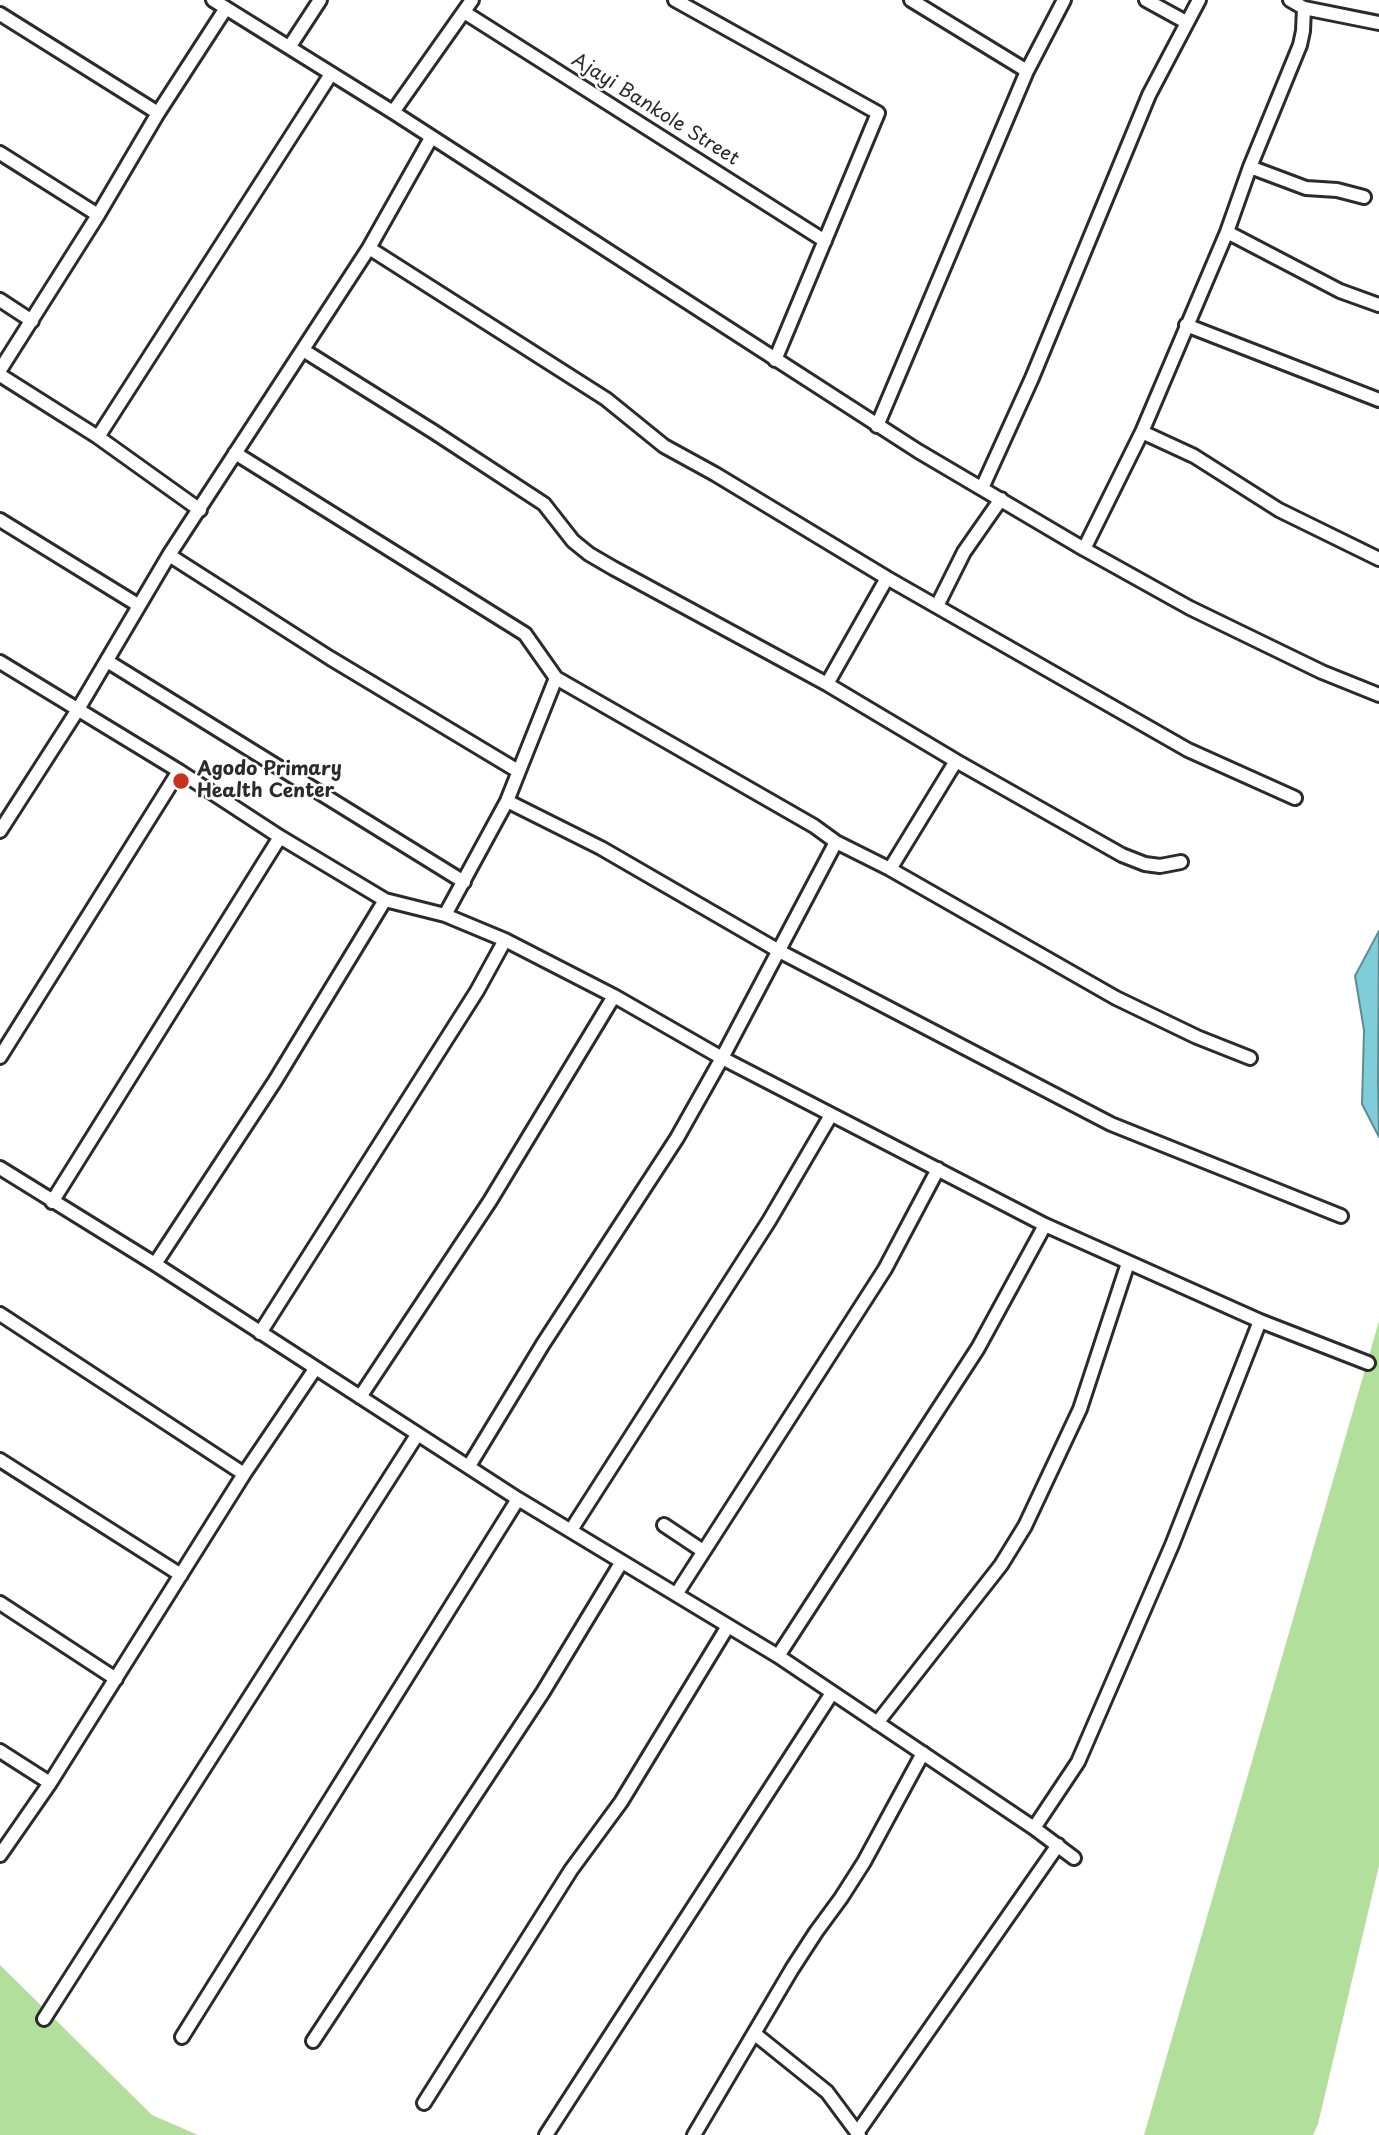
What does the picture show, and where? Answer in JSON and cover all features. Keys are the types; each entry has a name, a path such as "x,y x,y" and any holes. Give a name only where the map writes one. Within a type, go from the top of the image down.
{"street":[{"path":"213,0 393,112 877,426 1084,549 1190,608 1379,695"},
{"path":"290,46 320,0"},
{"path":"393,112 472,0"},
{"path":"675,0 878,113 775,360"},
{"path":"911,0 1027,71"},
{"path":"877,426 1027,71 1064,0"},
{"path":"1146,0 1186,22"},
{"path":"982,488 1149,95 1199,0"},
{"path":"1290,0 1304,8 1379,23"},
{"path":"200,510 98,437 0,372 158,113 226,8"},
{"path":"1084,549 1142,432 1227,232 1250,167 1300,45 1304,8"},
{"name":"Ajayi Bankole Street","path":"464,12 825,241"},
{"path":"0,14 158,113"},
{"path":"98,437 331,74"},
{"path":"0,831 77,711 169,555 369,248 431,138"},
{"path":"0,153 98,215"},
{"path":"1250,167 1306,188 1337,190 1364,197"},
{"path":"1227,232 1340,291 1379,305"},
{"path":"369,248 606,399 664,446 887,578 1188,750 1295,798"},
{"path":"0,300 32,321"},
{"path":"1186,325 1379,400"},
{"path":"303,350 544,504 573,541 589,554 827,684 1122,855 1145,864 1160,866 1181,862"},
{"path":"1142,432 1194,456 1279,510 1379,559"},
{"path":"235,453 525,634 556,678 814,826 836,842 891,869 1116,998 1197,1037 1250,1058"},
{"path":"937,606 964,552 1001,499"},
{"path":"0,520 138,605"},
{"path":"169,555 330,658 518,772"},
{"path":"827,684 887,578"},
{"path":"107,661 464,882"},
{"path":"0,662 385,900 445,915 505,940 614,996 722,1058 1045,1225 1260,1321 1368,1363"},
{"path":"445,915 507,801 556,678"},
{"path":"891,869 956,761"},
{"path":"0,1057 179,771"},
{"path":"507,801 601,848 779,951 1111,1124 1341,1216"},
{"path":"52,1202 280,837"},
{"path":"469,1466 543,1344 677,1138 836,842"},
{"path":"155,1264 275,1081 385,900"},
{"path":"260,1334 477,991 505,940"},
{"path":"360,1397 490,1201 614,996"},
{"path":"572,1530 769,1222 831,1115"},
{"path":"0,1168 155,1264 518,1499 572,1530 621,1563 677,1593 778,1657 1034,1828 1074,1858"},
{"path":"677,1593 885,1269 939,1169"},
{"path":"778,1657 978,1348 1045,1225"},
{"path":"877,1723 1002,1565 1026,1526 1080,1409 1128,1264"},
{"path":"0,1314 244,1474"},
{"path":"1034,1828 1079,1762 1172,1545 1260,1321"},
{"path":"0,1855 50,1783 244,1474 315,1368"},
{"path":"44,2019 417,1435"},
{"path":"0,1460 181,1575"},
{"path":"182,2037 518,1499"},
{"path":"664,1525 703,1551"},
{"path":"313,2041 543,1692 621,1563"},
{"path":"0,1603 116,1679"},
{"path":"424,2102 571,1870 621,1802 728,1626"},
{"path":"546,2135 832,1693"},
{"path":"0,1751 50,1783"},
{"path":"694,2135 792,1969 864,1862 923,1753"},
{"path":"755,2034 827,2092 858,2134 1058,1845"}],"green space":[{"path":"1379,1321 1379,1866 1318,2124 1313,2135 1144,2135"},
{"path":"0,1965 152,2115 198,2135 0,2135"}],"water":[{"path":"1379,931 1379,1137 1362,1104 1364,1030 1355,976"}],"place":[{"name":"Agodo Primary Health Center","path":"181,781"}]}
